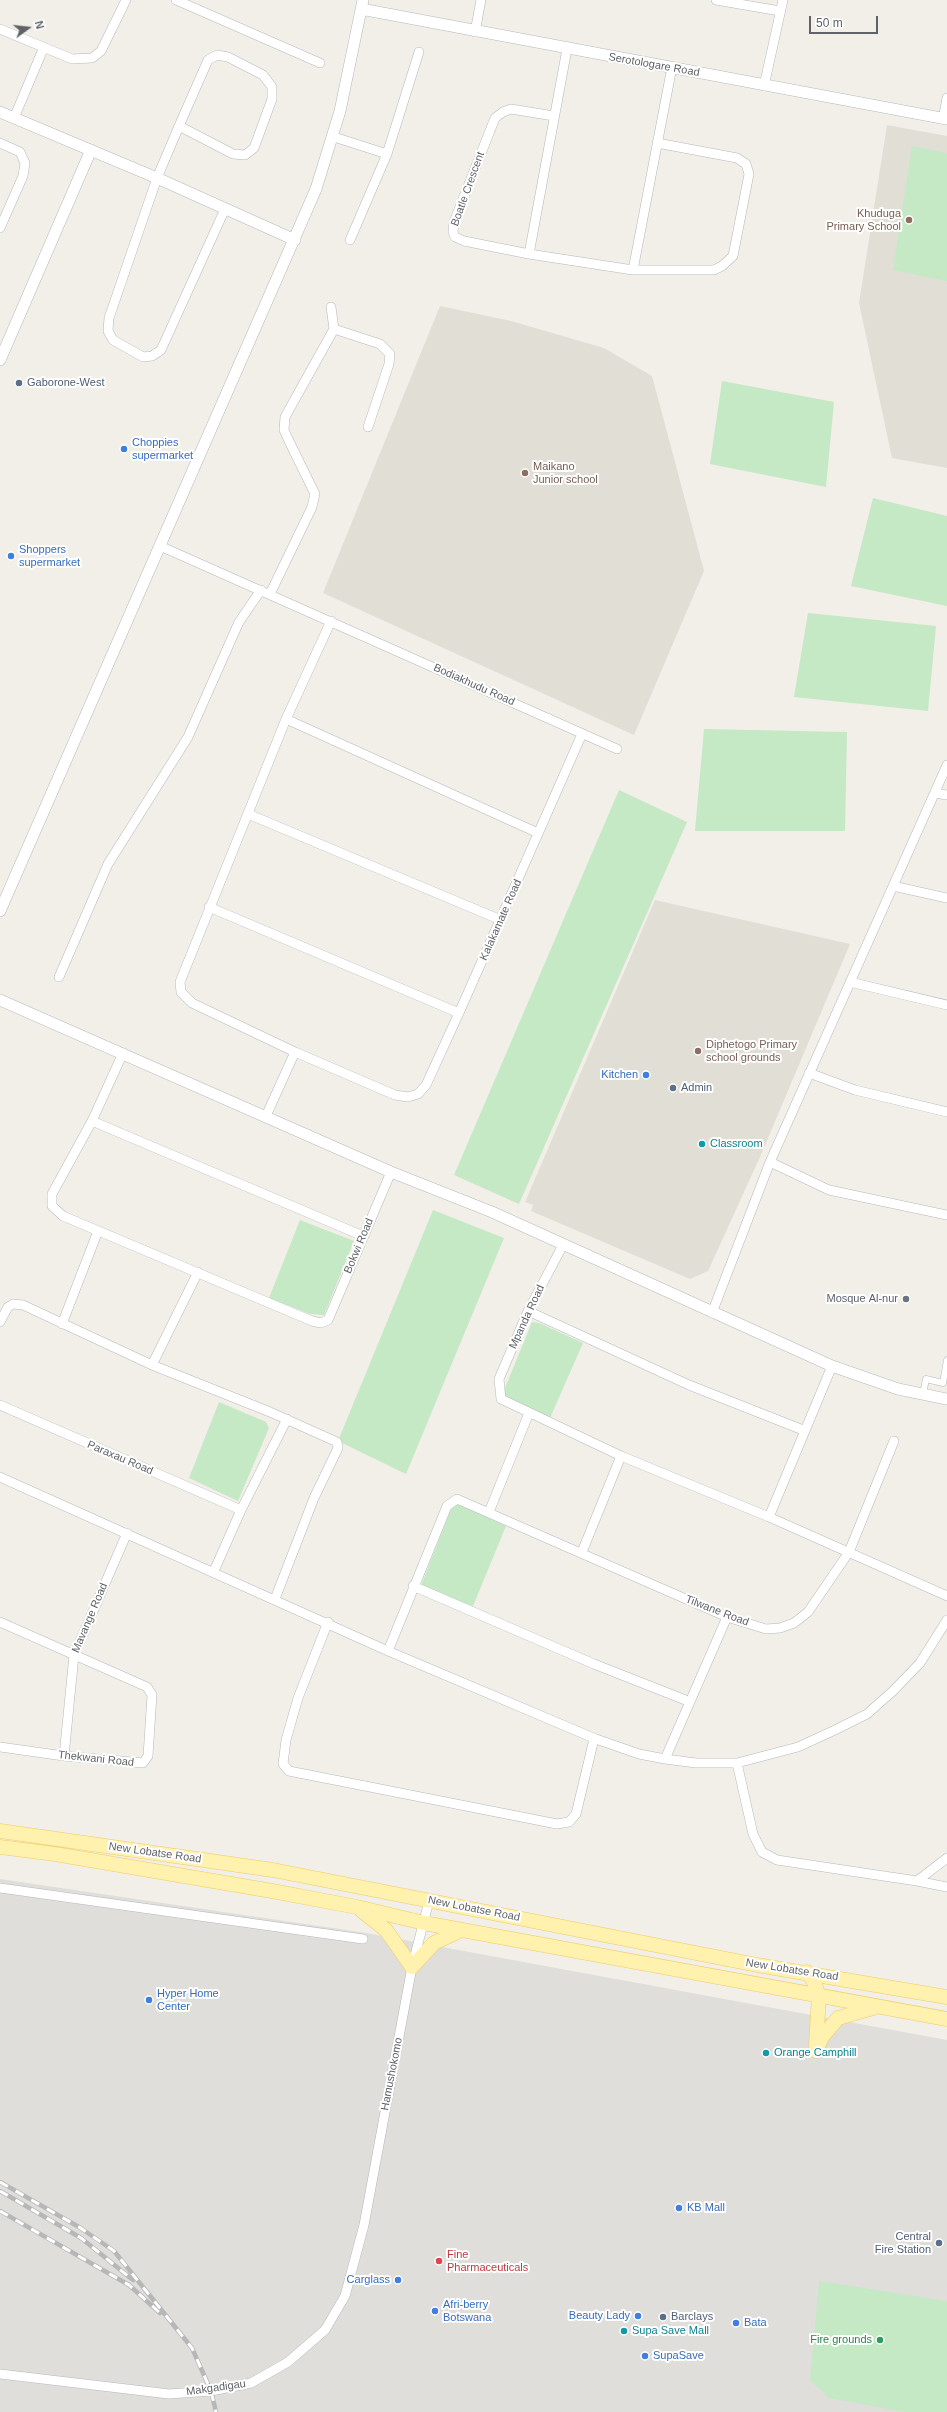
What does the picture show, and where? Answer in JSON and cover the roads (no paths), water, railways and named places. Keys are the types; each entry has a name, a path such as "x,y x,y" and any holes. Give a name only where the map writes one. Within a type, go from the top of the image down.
{"main road":[{"name":"New Lobatse Road","path":"0,1831 273,1870 757,1965 807,1972 947,1997"},
{"name":"New Lobatse Road","path":"0,1847 55,1854 357,1907 424,1923 947,2019"},
{"path":"357,1907 386,1930 412,1967 434,1943 462,1930"},
{"path":"807,1972 814,1982 819,1996 816,2050 822,2037 838,2018 881,2006"}],"street":[{"path":"0,29 72,59 92,58 101,51 126,0"},
{"path":"176,0 320,62"},
{"path":"475,32 481,0"},
{"path":"716,0 780,11"},
{"path":"764,86 782,0"},
{"path":"0,911 295,240 316,189 334,137 362,5"},
{"name":"Serotologare Road","path":"362,5 475,32 672,67 764,86 945,119"},
{"path":"14,118 44,47"},
{"path":"529,254 567,49"},
{"path":"350,240 387,154 420,52"},
{"path":"179,126 233,154 245,155 254,148 272,99 272,87 263,75 228,57 217,55 208,60 179,126 157,178 109,318 108,331 114,340 143,357 152,356 161,350 225,209"},
{"path":"633,270 672,67"},
{"path":"945,119 947,98"},
{"name":"Boatle Crescent","path":"554,116 511,109 503,112 495,118 454,222 453,232 455,237 464,241 529,254 633,270 714,270 728,262 733,256 749,174 746,164 737,158 657,143"},
{"path":"0,112 157,178 295,240"},
{"path":"334,137 387,154"},
{"path":"0,143 20,152 25,163 23,176 0,228"},
{"path":"0,360 91,150"},
{"path":"59,978 108,864 188,736 239,622 265,592 312,507 315,494 287,436 285,417 334,330 331,307"},
{"path":"334,330 380,344 390,354 389,364 368,427"},
{"name":"Bodiakhudu Road","path":"160,546 617,749"},
{"path":"266,1116 295,1052 192,1003 181,992 180,982 286,719 330,621"},
{"path":"286,719 538,833"},
{"name":"Kalakamate Road","path":"295,1052 395,1095 408,1097 418,1094 426,1085 459,1013 582,734"},
{"path":"712,1313 770,1162 947,765"},
{"path":"935,793 947,795"},
{"path":"248,814 501,920"},
{"path":"893,886 947,898"},
{"path":"209,907 459,1013"},
{"path":"850,982 947,1006"},
{"path":"0,1000 391,1172 492,1212 712,1313 832,1366 866,1380 947,1399"},
{"path":"123,1053 92,1121 50,1200 56,1212 62,1216 198,1272 152,1365"},
{"path":"809,1073 855,1090 947,1112"},
{"path":"92,1121 363,1236"},
{"path":"770,1162 829,1190 947,1215"},
{"name":"Bokwi Road","path":"198,1272 312,1321 320,1323 328,1320 391,1172"},
{"path":"62,1324 98,1231"},
{"name":"Mpanda Road","path":"530,1414 501,1399 499,1391 500,1379 528,1311 563,1245"},
{"path":"0,1322 4,1312 13,1304 23,1305 152,1365 336,1440 338,1446 314,1498 275,1599"},
{"path":"528,1311 689,1385 804,1430"},
{"path":"924,1394 926,1379 943,1383 947,1360"},
{"path":"769,1517 832,1366"},
{"name":"Paraxau Road","path":"0,1405 241,1510"},
{"path":"489,1512 530,1414 621,1456 769,1517 947,1596"},
{"path":"214,1571 241,1510 286,1419"},
{"name":"Tilwane Road","path":"413,1586 447,1506 450,1502 462,1500 727,1617 766,1629 780,1628 794,1624 808,1612 849,1552 894,1441"},
{"path":"582,1552 621,1456"},
{"path":"0,1477 328,1622 388,1651 594,1739 639,1754 665,1759 696,1763 737,1763 798,1747 867,1714 920,1663 947,1620"},
{"name":"Mavange Road","path":"64,1756 74,1655 127,1533"},
{"path":"388,1651 413,1586 594,1664 688,1701"},
{"path":"665,1759 688,1701 727,1617"},
{"path":"0,1622 74,1655"},
{"path":"328,1622 298,1698 286,1740 284,1764 289,1771 557,1824 569,1822 576,1814 594,1739"},
{"name":"Thekwani Road","path":"0,1747 64,1756 143,1763 148,1756 151,1692 147,1687 74,1655"},
{"path":"737,1763 753,1834 762,1852 777,1860 917,1881 947,1887"},
{"path":"917,1881 947,1858"},
{"path":"0,1888 363,1939"},
{"name":"Hamushokomo","path":"358,2247 412,1967 429,1901"},
{"name":"Makgadigau","path":"0,2374 169,2394 212,2391 251,2383 288,2362 325,2330 345,2296 358,2247"}],"railway":[{"path":"0,2182 79,2227 114,2251 192,2348 211,2391 216,2412"},
{"path":"0,2191 81,2238 133,2280"},
{"path":"0,2211 129,2285 160,2313"}],"place":[{"name":"Khuduga Primary School","path":"909,220"},
{"name":"Gaborone-West","path":"19,383"},
{"name":"Choppies supermarket","path":"124,449"},
{"name":"Maikano Junior school","path":"525,473"},
{"name":"Shoppers supermarket","path":"11,556"},
{"name":"Diphetogo Primary school grounds","path":"698,1051"},
{"name":"Kitchen","path":"646,1075"},
{"name":"Admin","path":"673,1088"},
{"name":"Classroom","path":"702,1144"},
{"name":"Mosque Al-nur","path":"906,1299"},
{"name":"Hyper Home Center","path":"149,2000"},
{"name":"Orange Camphill","path":"766,2053"},
{"name":"KB Mall","path":"679,2208"},
{"name":"Central Fire Station","path":"939,2243"},
{"name":"Fine Pharmaceuticals","path":"439,2261"},
{"name":"Carglass","path":"398,2280"},
{"name":"Afri-berry Botswana","path":"435,2311"},
{"name":"Beauty Lady","path":"638,2316"},
{"name":"Barclays","path":"663,2317"},
{"name":"Bata","path":"736,2323"},
{"name":"Supa Save Mall","path":"624,2331"},
{"name":"Fire grounds","path":"880,2340"},
{"name":"SupaSave","path":"645,2356"}]}
